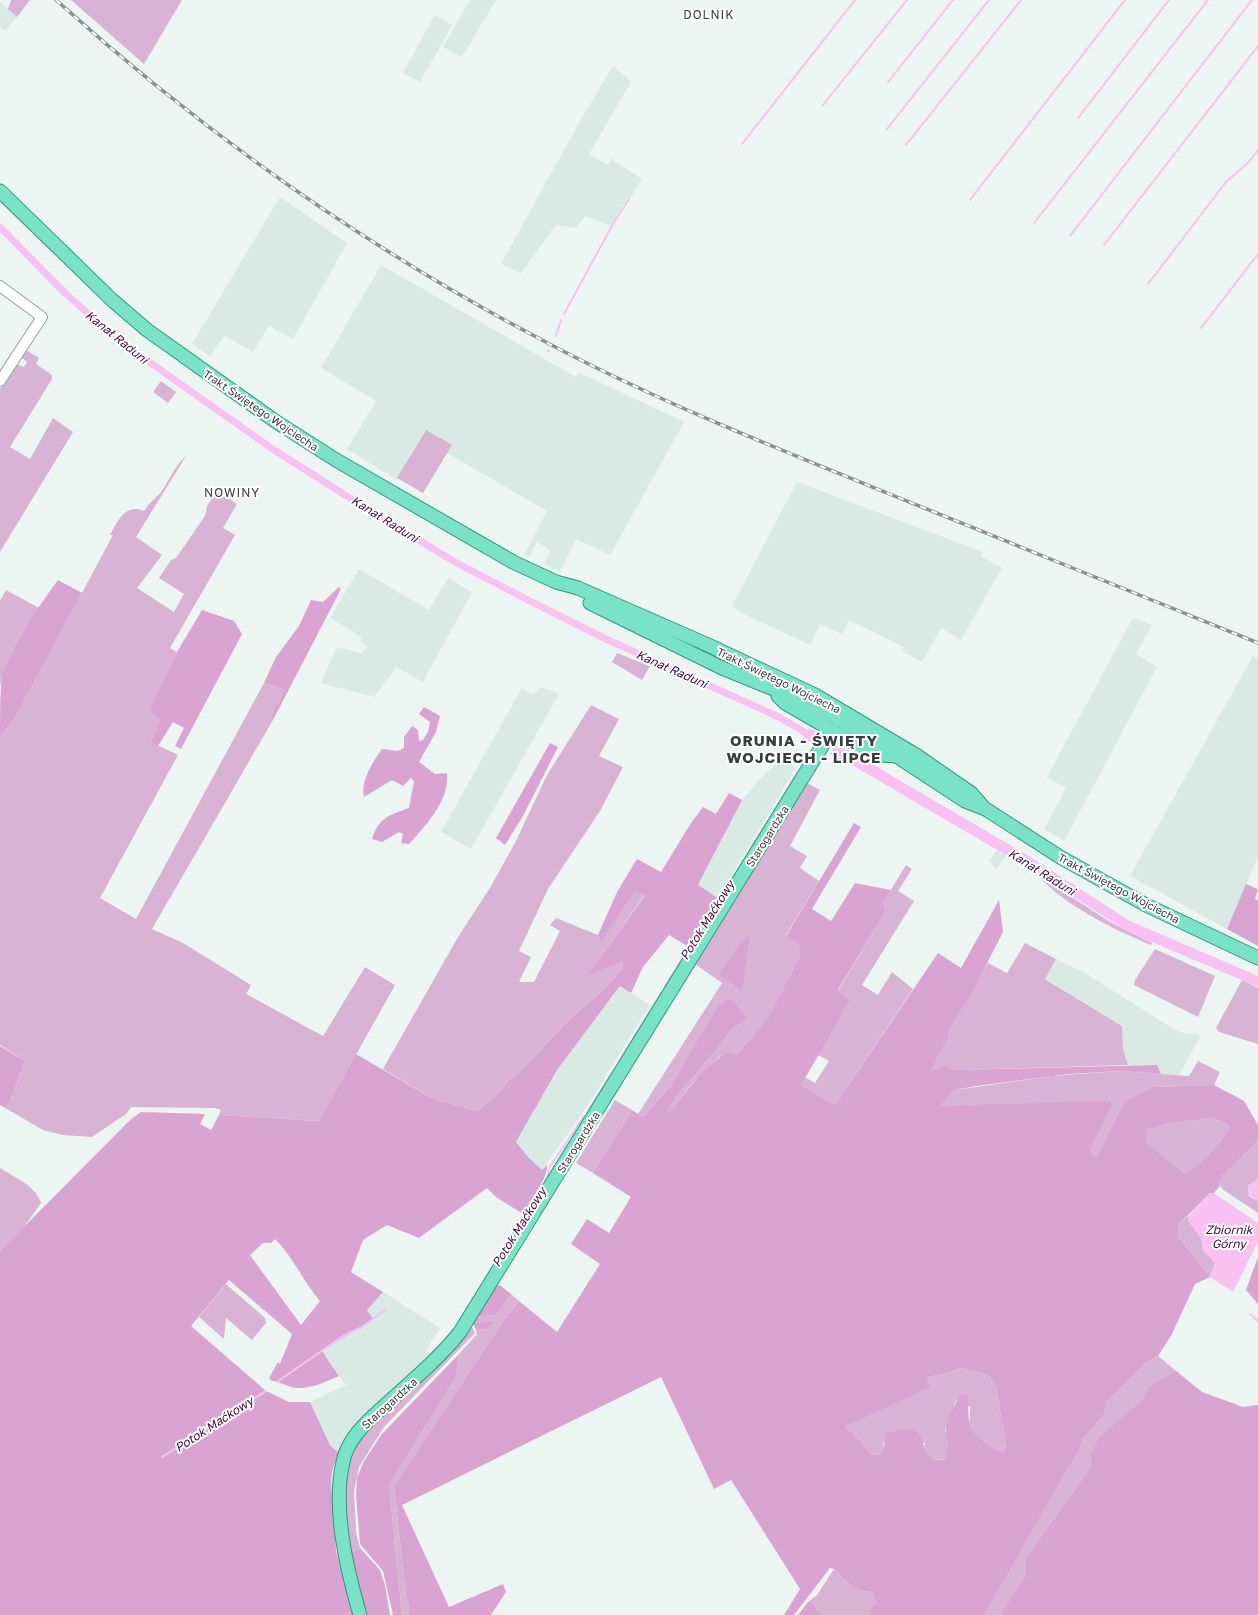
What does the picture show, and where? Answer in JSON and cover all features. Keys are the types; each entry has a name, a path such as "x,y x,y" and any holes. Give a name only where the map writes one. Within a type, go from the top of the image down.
{"main road":[{"name":"Trakt Świętego Wojciecha","path":"0,191 112,300 147,330 180,355 313,446 513,562 556,582 578,588 767,672 815,695 916,755 971,793 984,808 1023,835 1113,887 1258,958"},
{"name":"Trakt Świętego Wojciecha","path":"556,582 574,595 722,668 833,716 965,801 984,808"},
{"path":"767,672 775,690 785,703 875,755 916,755"},
{"name":"Starogardzka","path":"360,1615 346,1558 340,1501 340,1478 343,1460 350,1443 368,1421 429,1366 460,1332 832,730"}],"street":[{"path":"0,286 42,316 0,381"}],"shaded area":[{"path":"11,0 30,0 17,17 8,9"},
{"path":"71,0 182,0 144,64"},
{"path":"470,0 496,0 462,57 443,47"},
{"path":"0,2 17,17 5,31 0,27"},
{"path":"435,15 452,25 420,82 403,73"},
{"path":"613,66 631,82 589,154 608,165 611,159 642,179 631,197 627,198 611,226 585,216 576,228 556,225 521,273 501,264 580,121"},
{"path":"280,197 347,243 293,339 269,326 253,352 224,336 210,356 192,344"},
{"path":"381,265 576,377 578,372 684,422 610,555 576,539 560,572 544,564 551,551 537,542 529,557 524,555 547,511 447,453 451,445 425,430 397,480 347,449 376,401 321,368"},
{"path":"26,350 39,358 36,364 52,375 52,379 10,447 30,459 53,418 73,432 0,552 0,389 16,364 24,367 27,362 22,358"},
{"path":"161,381 176,392 168,403 153,392"},
{"path":"426,430 452,445 423,493 397,478"},
{"path":"186,456 136,537 162,555 137,588 174,612 184,594 159,578 171,560 176,558 205,516 207,506 217,491 237,504 223,528 235,535 170,648 177,652 149,710 162,718 151,742 178,755 100,898 136,919 264,683 285,690 270,717 273,720 152,929 183,943 251,985 246,994 323,1036 365,967 395,985 319,1121 219,1115 221,1110 215,1108 131,1107 126,1114 92,1137 63,1135 43,1130 7,1109 25,1061 0,1045 0,737 16,716 113,535 110,535 119,519 127,511 132,509 144,511 161,492 175,468"},
{"path":"797,482 983,552 981,556 1002,568 961,640 941,628 922,662 902,651 904,647 849,620 842,634 820,624 810,645 744,614 732,606"},
{"path":"359,569 429,610 448,578 472,592 423,682 396,667 374,697 321,683 337,647 362,654 367,646 360,641 362,637 330,618"},
{"path":"58,580 82,593 16,716 0,737 0,697 2,675 6,663 19,638"},
{"path":"339,587 341,589 273,720 270,717 285,690 264,683 276,657 299,626 311,600 323,602"},
{"path":"6,590 39,608 20,636 9,656 0,688 0,601"},
{"path":"202,610 234,621 242,634 181,749 175,746 184,728 173,722 158,746 151,742 161,719 149,710 177,652"},
{"path":"1133,618 1152,625 1136,654 1157,667 1064,841 1044,829 1066,788 1047,777"},
{"path":"617,653 650,666 642,680 612,662"},
{"path":"1253,656 1258,658 1258,856 1227,929 1130,876"},
{"path":"541,687 559,694 471,849 441,832 522,688 533,695"},
{"path":"591,705 619,719 599,756 623,767 600,811 548,889 519,951 531,957 519,982 534,982 560,931 550,925 556,918 598,935 601,941 635,892 645,894 588,975 622,962 623,968 606,987 569,1020 516,1076 510,1079 498,1094 477,1111 433,1099 383,1069 458,937 490,888 516,841 547,775"},
{"path":"424,707 440,716 436,732 419,762 435,774 447,773 445,793 436,812 409,844 401,843 403,834 399,832 382,842 372,839 382,821 391,815 409,808 414,781 411,778 403,786 392,780 364,797 363,791 368,772 382,749 398,751 404,748 404,737 412,726 418,730 419,741 423,740 428,732 430,722 419,714"},
{"path":"550,743 558,747 523,816 505,845 496,838"},
{"path":"778,760 796,768 718,898 698,885 742,800"},
{"path":"807,783 820,790 790,846 807,856 800,868 819,881 786,935 798,943 800,956 768,1017 737,1055 719,1057 690,1086 668,1114 668,1109 677,1096 718,1048 731,1030 746,1018 727,999 718,1005 669,1088 643,1117 638,1114 722,983 695,964"},
{"path":"729,793 742,800 698,885 718,898 687,946 669,935 643,967 631,993 620,986 557,1070 516,1142 529,1158 542,1170 547,1165 547,1170 542,1183 523,1214 496,1197 487,1188 419,1238 387,1225 363,1240 351,1272 383,1292 367,1310 373,1319 322,1351 339,1376 318,1385 296,1388 272,1381 269,1378 278,1362 280,1364 292,1334 229,1280 191,1326 266,1391 289,1402 310,1402 330,1445 339,1453 335,1461 331,1483 332,1497 336,1513 334,1513 336,1551 354,1615 0,1615 0,1251 131,1119 141,1112 205,1114 200,1124 211,1130 219,1115 319,1121 356,1054 433,1099 477,1111 498,1094 510,1079 516,1076 569,1020 606,987 623,968 622,962 587,976 645,895 635,892 601,942 598,935 617,892 637,859 661,872 691,823 703,807 716,814","holes":["275,1239 320,1301 301,1325 250,1255 263,1243 271,1243"]},
{"path":"854,823 861,827 812,909 831,921 855,883 891,890 884,901 885,912 838,990 850,1001 801,1085 835,1105 938,953 961,968 999,900 1003,932 974,989 950,1028 948,1038 931,1071 944,1065 956,1070 1157,1065 1161,1074 1120,1071 1068,1074 976,1086 955,1090 940,1106 1110,1101 1112,1107 1092,1146 1091,1154 1096,1157 1125,1101 1152,1087 1214,1085 1244,1101 1258,1125 1258,1141 1222,1176 1219,1184 1220,1186 1214,1193 1210,1193 1178,1225 1179,1237 1210,1277 1195,1284 1171,1336 1158,1356 1146,1363 1108,1401 1104,1415 1083,1439 1080,1449 985,1615 870,1615 870,1610 876,1602 872,1592 866,1592 855,1588 846,1582 834,1569 830,1568 794,1615 784,1615 800,1589 731,1480 714,1489 661,1377 402,1505 449,1607 503,1584 506,1592 491,1615 408,1615 409,1606 406,1597 394,1486 505,1318 519,1301 557,1332 600,1264 571,1244 587,1219 609,1233 631,1197 593,1173 632,1110 643,1117 669,1088 718,1005 727,999 733,1001 747,1018 731,1030 718,1048 677,1096 668,1109 668,1113 711,1064 729,1052 737,1055 768,1017 800,956 798,943 786,936","holes":["1214,1118 1230,1126 1210,1153 1192,1170 1185,1174 1148,1144 1147,1130 1171,1123","960,1368 988,1375 996,1387 1006,1447 1003,1452 994,1448 975,1433 969,1421 968,1395 962,1393 954,1405 947,1421 946,1435 948,1447 944,1460 936,1460 932,1458 928,1454 918,1433 914,1430 907,1429 885,1433 884,1448 881,1454 872,1455 860,1440 845,1426 931,1387 927,1377 949,1373"]},
{"path":"997,850 1007,856 996,869 989,861"},
{"path":"906,865 912,869 898,891 914,901 862,985 878,995 892,972 913,989 835,1105 801,1085 805,1077 815,1083 829,1061 818,1055 850,1001 838,991 885,912 884,901"},
{"path":"1036,874 1110,922 1152,943 1151,945 1090,916 1061,897"},
{"path":"1246,884 1258,889 1255,899 1258,900 1258,946 1227,929"},
{"path":"750,935 742,991 719,974 741,943"},
{"path":"1025,943 1056,959 1045,979 1122,1026 1123,1048 1128,1065 956,1070 944,1065 931,1071 930,1069 948,1038 950,1028 988,963 1007,973"},
{"path":"1155,949 1215,976 1198,1017 1134,985 1135,980"},
{"path":"1056,959 1085,973 1175,1030 1187,1034 1201,1035 1179,1075 1161,1074 1157,1065 1128,1065 1123,1048 1122,1026 1045,978"},
{"path":"1242,980 1258,988 1258,1044 1219,1032 1216,1028"},
{"path":"621,986 650,1005 584,1111 542,1170 529,1158 516,1142 557,1070"},
{"path":"0,1046 25,1061 7,1109 0,1105"},
{"path":"1198,1061 1220,1072 1214,1085 1152,1087 1125,1101 1096,1157 1091,1154 1092,1146 1112,1107 940,1106 955,1090 1052,1076 1120,1071 1189,1076"},
{"path":"615,1100 632,1110 593,1173 576,1163"},
{"path":"1214,1118 1230,1126 1210,1153 1192,1170 1185,1174 1148,1145 1147,1130 1171,1123"},
{"path":"1258,1141 1258,1179 1248,1186 1249,1196 1258,1201 1258,1213 1222,1189 1219,1184 1222,1176"},
{"path":"0,1168 30,1187 41,1203 24,1227 0,1251"},
{"path":"1188,1216 1189,1222 1202,1239 1203,1250 1215,1263 1210,1277 1179,1237 1178,1225"},
{"path":"1258,1257 1258,1304 1246,1290"},
{"path":"226,1284 265,1318 266,1323 252,1340 226,1318 224,1339 199,1317"},
{"path":"500,1285 511,1294 497,1315 477,1316 496,1286"},
{"path":"383,1292 440,1328 426,1350 433,1355 346,1438 339,1453 330,1445 310,1402 346,1385 322,1351 372,1319 367,1310"},
{"path":"511,1294 519,1301 505,1318 394,1486 406,1597 409,1606 408,1615 402,1615 389,1485 456,1377 459,1354 477,1334 476,1330 487,1329 492,1321 473,1323 477,1316 497,1315"},
{"path":"493,1322 487,1329 476,1330 473,1323"},
{"path":"470,1323 475,1333 384,1427 359,1467 354,1491 356,1532 360,1548 350,1553 344,1496 350,1457 361,1436"},
{"path":"459,1354 456,1377 389,1485 402,1615 393,1615 383,1571 360,1544 356,1495 357,1478 363,1463 381,1435"},
{"path":"1158,1356 1175,1370 1149,1386 1140,1402 1090,1455 1091,1467 1027,1556 1024,1566 1026,1574 1000,1615 985,1615 1080,1449 1083,1439 1104,1415 1108,1401 1146,1363"},
{"path":"960,1368 988,1375 996,1387 1006,1447 1003,1452 989,1445 975,1433 970,1424 970,1407 956,1400 945,1429 950,1447 944,1460 932,1459 924,1451 925,1443 883,1442 884,1448 881,1454 872,1455 860,1440 844,1425 931,1387 927,1377 949,1373"},
{"path":"1175,1370 1202,1392 1243,1407 1258,1405 1258,1615 1000,1615 1026,1574 1024,1566 1027,1556 1091,1467 1090,1455 1099,1438 1140,1402 1149,1386"},
{"path":"360,1548 380,1570 385,1585 390,1615 365,1615 350,1553"},
{"path":"834,1569 846,1582 855,1588 866,1592 872,1592 876,1602 870,1610 870,1615 823,1615 809,1601 817,1595"},
{"path":"809,1601 823,1615 798,1615"}],"water":[{"path":"809,728 816,732 816,738 813,743 803,738"},
{"path":"836,746 848,750 1032,858 1130,921 1258,976 1258,987 1128,932 1030,869 840,758 830,754"},
{"path":"1258,1179 1258,1201 1248,1192 1248,1186"},
{"name":"Zbiornik Górny","path":"1210,1193 1214,1193 1258,1223 1258,1241 1233,1292 1210,1277 1215,1263 1203,1250 1202,1239 1189,1222 1188,1216"}],"waterway":[{"path":"742,144 855,0"},
{"path":"823,105 907,0"},
{"path":"888,82 953,0"},
{"path":"887,129 989,0"},
{"path":"906,145 1021,0"},
{"path":"970,200 1125,0"},
{"path":"1078,118 1169,0"},
{"path":"1034,223 1208,0"},
{"path":"1070,236 1252,0"},
{"path":"1104,245 1258,46"},
{"path":"1148,284 1226,182 1249,162 1258,150"},
{"path":"564,314 613,224 629,199"},
{"name":"Kanał Raduni","path":"0,227 65,293 118,340 274,450 372,512 455,562 532,602 606,639 779,717 816,739"},
{"path":"1201,328 1258,254"},
{"path":"556,336 561,320"},
{"name":"Potok Maćkowy","path":"773,813 797,773"},
{"name":"Potok Maćkowy","path":"752,846 769,820"},
{"name":"Potok Maćkowy","path":"665,986 748,854"},
{"name":"Potok Maćkowy","path":"620,1060 661,993"},
{"name":"Potok Maćkowy","path":"589,1109 614,1070"},
{"name":"Potok Maćkowy","path":"547,1180 549,1168 584,1116"},
{"name":"Potok Maćkowy","path":"277,1382 343,1336 362,1327 385,1310"},
{"path":"1250,1314 1258,1321"},
{"name":"Potok Maćkowy","path":"162,1457 266,1391"}],"railway":[{"path":"56,0 173,99 296,191 425,274 491,313 599,369 680,407 845,476 1258,643"}],"district":[{"name":"DOLNIK","path":"709,14"},
{"name":"NOWINY","path":"232,492"},
{"name":"ORUNIA - ŚWIĘTY WOJCIECH - LIPCE","path":"804,748"}]}
